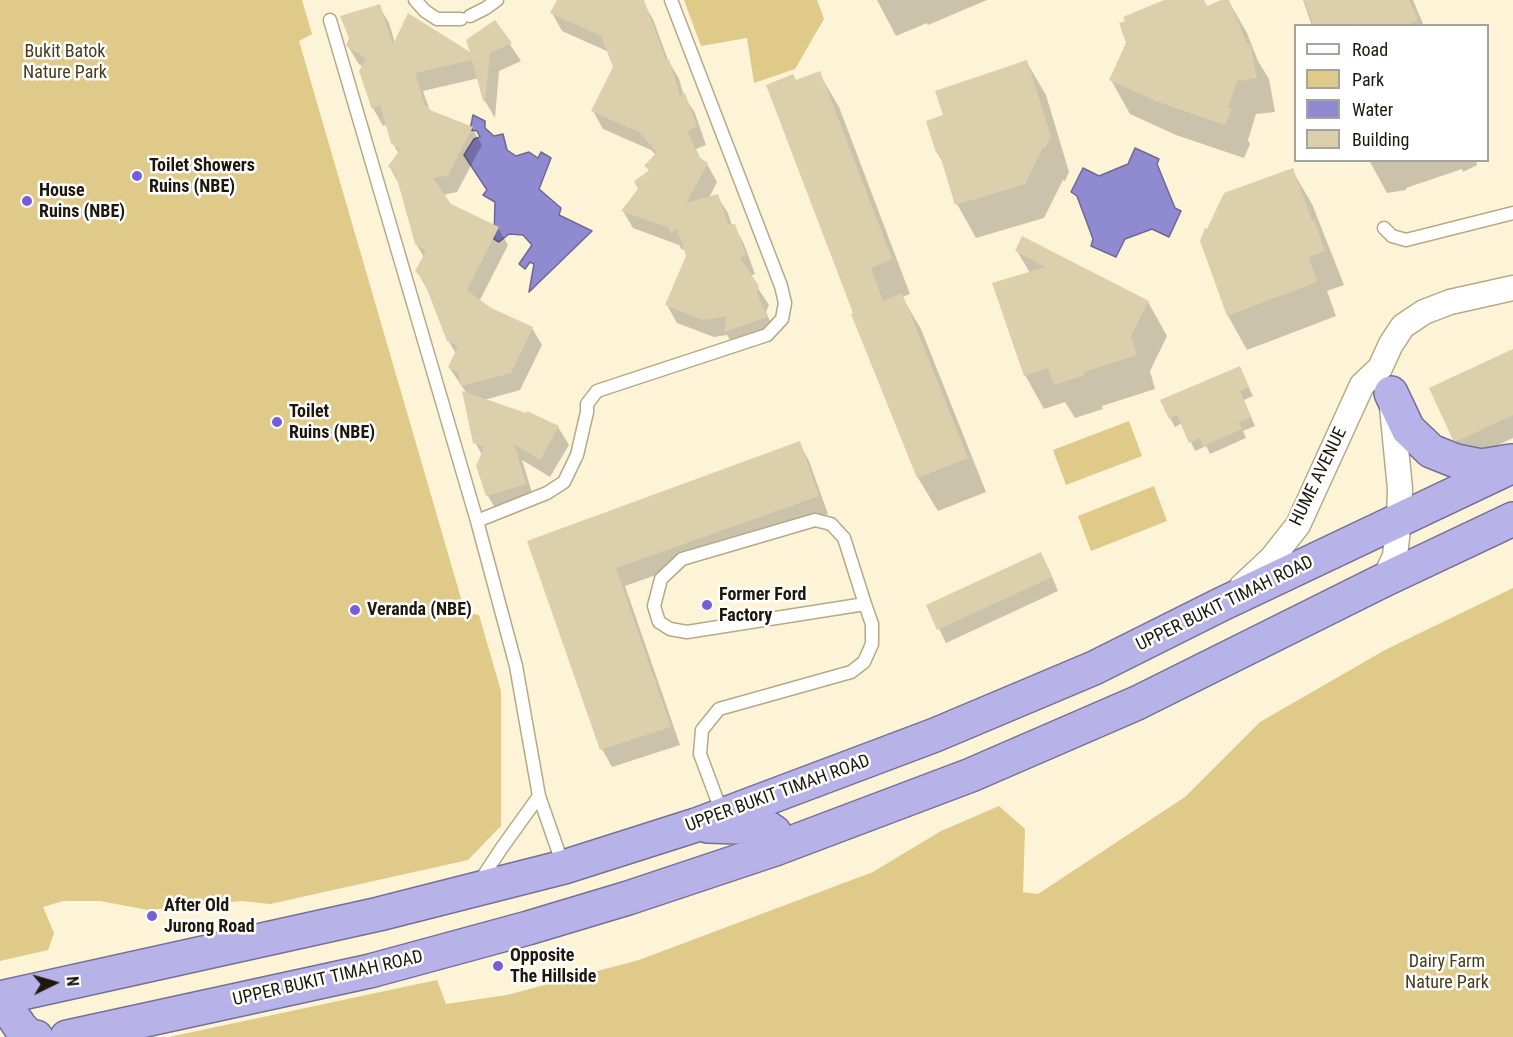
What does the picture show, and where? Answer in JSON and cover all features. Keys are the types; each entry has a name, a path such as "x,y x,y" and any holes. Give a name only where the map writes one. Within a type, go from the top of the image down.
{"highway":[{"path":"1385,380 1408,429 1431,450 1456,461 1480,466 1513,461"},
{"name":"UPPER BUKIT TIMAH ROAD","path":"3,997 379,914 564,867 709,820 935,735 1094,668 1222,604 1513,466"},
{"name":"UPPER BUKIT TIMAH ROAD","path":"67,1037 370,971 528,928 776,849 971,775 1137,703 1384,580 1513,519"},
{"path":"1048,688 1117,678 1130,683 1137,703"},
{"path":"709,820 768,828 774,832 776,849"},
{"path":"3,997 21,1028 29,1036 36,1037"}],"street":[{"name":"HUME AVENUE","path":"1222,604 1272,558 1298,525 1362,385 1385,380 1391,344 1403,326 1424,312 1450,302 1513,288"},
{"path":"1384,580 1395,556 1400,519 1400,489 1385,380"}],"lane":[{"path":"415,0 424,11 437,20 465,18 497,0"},
{"path":"477,521 547,493 564,482 577,454 587,404 597,391 767,335 782,319 785,303 781,286 671,0"},
{"path":"330,20 477,521 516,666 539,795 564,867"},
{"path":"1384,228 1392,236 1406,240 1513,213"},
{"path":"709,820 700,754 702,730 719,710 851,672 864,662 872,644 872,624 844,538 831,524 815,520 682,559 661,579 654,606 659,622 670,629 687,632 865,604"},
{"path":"476,889 539,795"}],"green space":[{"name":"Bukit Batok Nature Park","path":"0,0 302,0 312,34 299,41 465,612 479,615 501,691 501,826 468,860 270,904 241,901 148,910 100,901 63,901 43,907 54,933 48,950 0,961"},
{"path":"684,0 817,0 824,19 795,69 754,83 747,38 701,46"},
{"path":"1129,421 1142,456 1066,485 1053,450"},
{"path":"1154,486 1167,521 1091,551 1078,516"},
{"name":"Dairy Farm Nature Park","path":"1513,588 1513,1037 169,1037 437,980 446,1004 507,995 639,960 873,872 941,831 999,806 1025,829 1023,892 1038,894 1185,797 1260,722 1385,650"}],"water":[{"path":"473,115 485,121 485,128 494,136 503,134 507,150 516,156 529,152 538,158 541,152 551,158 539,189 561,208 559,215 592,231 529,292 534,264 530,262 525,269 519,264 532,245 523,235 509,234 499,242 494,239 495,202 483,195 487,190 464,155 474,139 480,137 477,131 470,130"},
{"path":"1135,148 1159,159 1157,164 1175,208 1181,211 1169,237 1152,229 1125,239 1116,257 1091,246 1093,239 1077,196 1071,192 1083,168 1099,176 1128,164"}],"building":[{"path":"557,0 644,0 666,60 669,59 680,96 685,93 697,127 687,131 699,157 708,163 686,203 718,194 728,224 735,224 746,255 740,258 759,286 757,293 767,317 724,332 727,316 703,320 665,305 686,256 677,229 671,233 668,227 621,211 638,189 634,181 650,170 644,166 657,152 639,132 591,111 613,67 601,36 550,13"},
{"path":"1164,0 1204,0 1207,6 1221,0 1229,0 1247,44 1250,44 1257,78 1237,81 1228,108 1232,109 1225,125 1156,101 1109,80 1126,43 1119,23 1125,21 1123,17"},
{"path":"1304,0 1409,0 1418,20 1409,24 1313,24"},
{"path":"380,4 393,45 408,13 470,52 466,40 495,20 512,43 490,53 485,101 483,101 472,60 415,73 425,106 473,127 448,175 433,178 451,204 499,227 467,290 491,308 533,327 511,373 461,386 458,372 448,367 458,346 447,341 423,279 415,271 426,251 415,244 396,175 388,166 400,150 391,143 380,105 372,109 359,71 366,58 346,46 349,38 340,16"},
{"path":"1027,60 1051,137 1045,148 1043,147 1025,184 955,205 939,152 936,153 926,121 943,115 935,91"},
{"path":"820,71 892,259 871,268 883,301 902,293 968,458 917,478 851,314 853,313 766,85 793,74 796,80"},
{"path":"1293,168 1325,251 1309,257 1317,282 1227,316 1200,241 1205,228 1207,229 1224,193"},
{"path":"1022,236 1149,301 1131,336 1137,355 1084,372 1085,375 1054,385 1048,368 1024,376 992,283 1045,267 1015,251"},
{"path":"1513,349 1513,415 1457,441 1453,440 1429,388"},
{"path":"1240,366 1249,387 1240,391 1251,417 1239,422 1242,429 1203,446 1200,438 1189,443 1177,415 1169,419 1160,400"},
{"path":"462,391 526,413 527,411 559,426 540,460 514,444 526,484 486,496 476,466 484,447 473,443"},
{"path":"800,441 819,496 616,568 671,727 600,750 527,541"},
{"path":"1041,552 1052,577 937,630 926,605"}],"place":[{"name":"Toilet Showers Ruins (NBE)","path":"137,176"},
{"name":"House Ruins (NBE)","path":"27,201"},
{"name":"Toilet Ruins (NBE)","path":"277,422"},
{"name":"Former Ford Factory","path":"707,605"},
{"name":"Veranda (NBE)","path":"355,610"},
{"name":"After Old Jurong Road","path":"152,916"},
{"name":"Opposite The Hillside","path":"498,966"}]}
